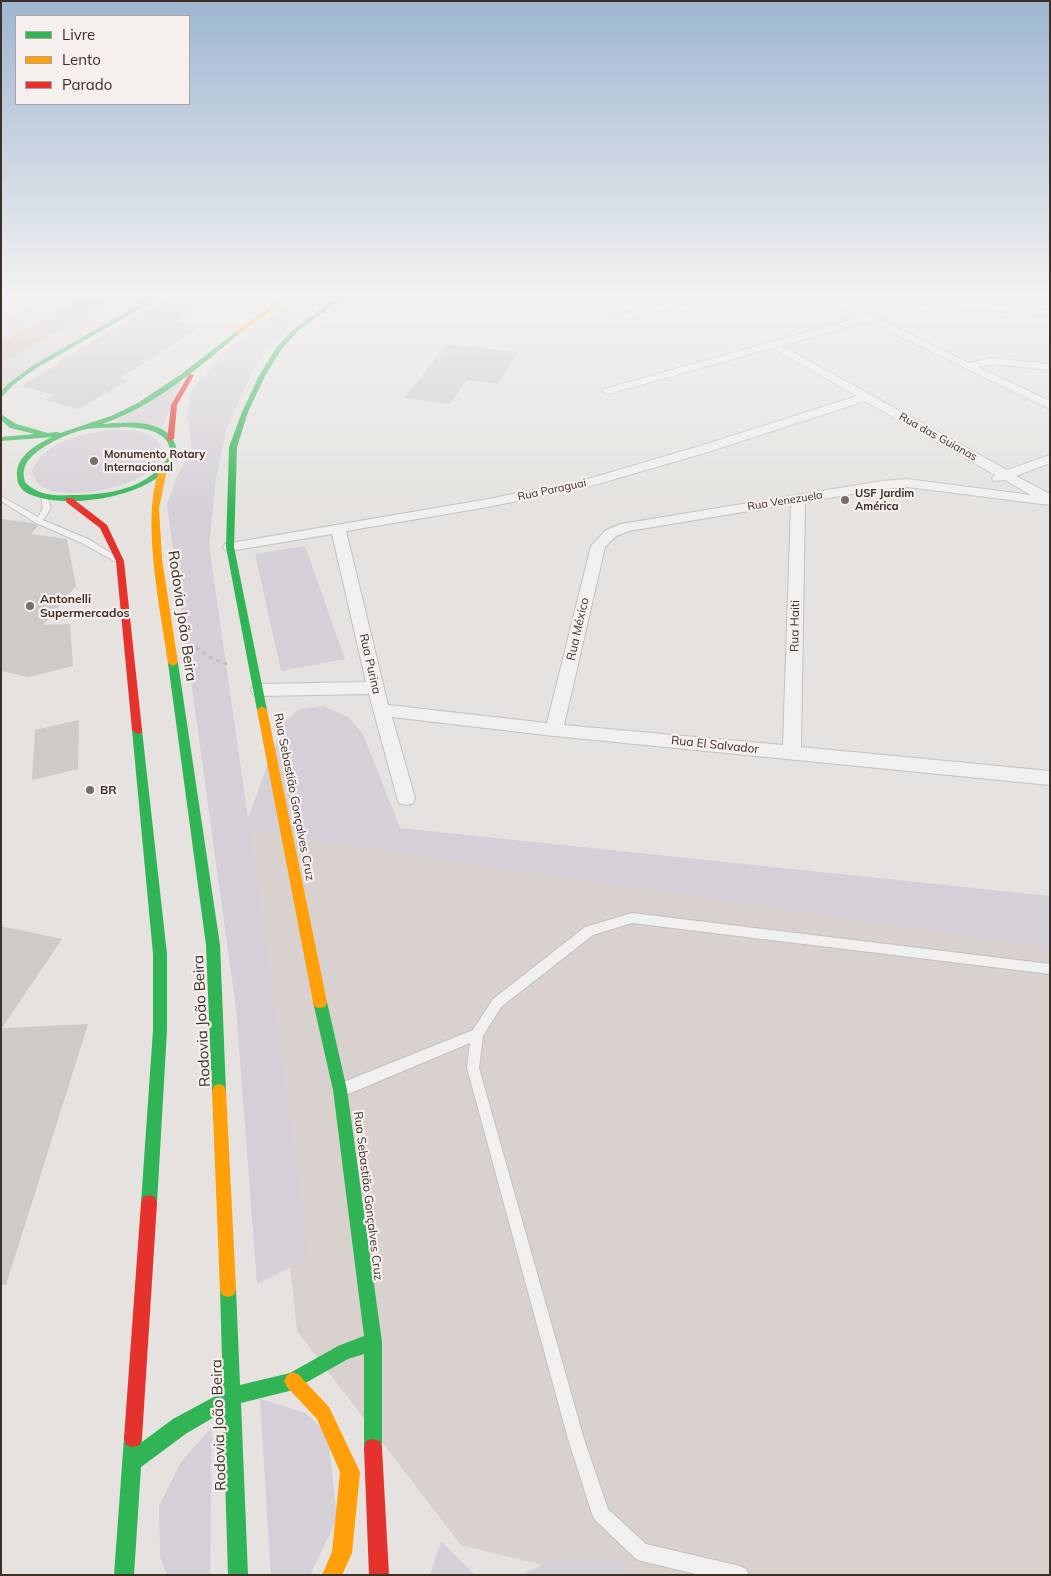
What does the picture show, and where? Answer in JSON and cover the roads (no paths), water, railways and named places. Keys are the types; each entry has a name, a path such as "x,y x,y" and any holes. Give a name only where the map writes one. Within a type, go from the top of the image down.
{"main road":[{"path":"1,396 11,384 31,370"},
{"path":"93,427 158,394 192,370"},
{"name":"Rodovia João Beira","path":"195,370 179,392 170,413 170,439 173,448 171,459 163,470 155,508 158,559 213,945 233,1396 238,1575"},
{"name":"Rua Sebastião Gonçalves Cruz","path":"266,370 245,412 232,446 230,547 323,1017 340,1090 373,1342 372,1429 379,1575"},
{"path":"1,416 13,426 49,435"},
{"path":"1,439 49,435 118,424 140,426 158,431 170,439"},
{"path":"21,481 20,470 27,458 40,446 59,436 81,429"},
{"path":"8,472 30,490 45,497 69,500 96,498 122,492 146,482 163,470"},
{"path":"69,500 104,527 120,561 160,954 160,1030 124,1575"},
{"path":"132,1462 180,1426 233,1396 293,1381 344,1352 373,1342"},
{"path":"293,1381 323,1413 350,1472 342,1553 332,1575"}],"street":[{"path":"608,391 683,370"},
{"name":"Rua das Guianas","path":"818,370 1050,501"},
{"path":"975,370 1050,406"},
{"name":"Rua Paraguai","path":"230,547 488,503 586,484 704,449 866,397"},
{"path":"964,490 1050,459"},
{"name":"Rua Venezuela","path":"611,533 626,528 882,485 906,483 1050,501"},
{"name":"Rua Haiti","path":"792,753 798,500"},
{"name":"Rua Purina","path":"338,528 381,710 406,798"},
{"name":"Rua México","path":"554,730 598,546 611,533"},
{"path":"257,682 376,688"},
{"name":"Rua El Salvador","path":"381,710 554,730 1050,778"}],"lane":[{"path":"39,521 47,508 45,497"},
{"path":"1,498 39,521 85,541 120,561"},
{"path":"740,1575 641,1552 601,1514 576,1439 473,1068 477,1034 497,1003 589,931 632,918 1050,969"},
{"path":"340,1090 477,1034"}],"place":[{"name":"Monumento Rotary Internacional","path":"94,461"},
{"name":"USF Jardim América","path":"845,500"},
{"name":"Antonelli Supermercados","path":"30,606"},
{"name":"BR","path":"90,790"}]}
